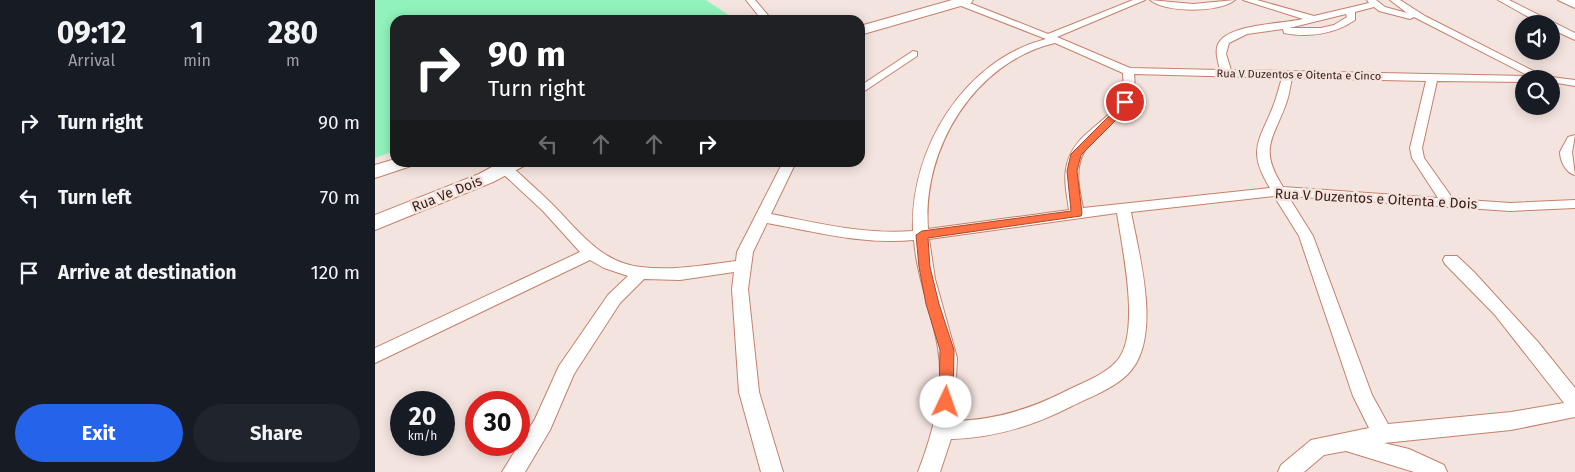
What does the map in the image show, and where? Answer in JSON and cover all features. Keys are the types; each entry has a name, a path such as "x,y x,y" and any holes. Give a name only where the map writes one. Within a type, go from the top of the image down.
{"main road":[{"path":"865,17 930,0"},
{"path":"1565,0 1575,4"},
{"path":"865,30 963,1"},
{"path":"375,172 390,167"},
{"name":"Rua Ve Dois","path":"375,223 502,167"}],"street":[{"path":"750,0 763,15"},
{"path":"929,472 943,430 947,388 947,350 933,304 925,267 922,235 923,179 935,144 949,120 975,84 998,64 1026,49 1141,0"},
{"path":"1154,0 1180,8 1193,9 1231,0"},
{"path":"1247,0 1314,19"},
{"path":"1394,0 1422,18 1528,70"},
{"path":"1502,0 1532,15"},
{"name":"Rua V Duzentos e Oitenta e Cinco","path":"963,1 1109,61 1128,71 1515,79"},
{"path":"1226,72 1221,54 1225,42 1234,35 1246,31 1273,29 1350,10 1372,2 1396,13 1422,18"},
{"path":"1273,29 1301,32 1333,29 1351,18 1350,10"},
{"path":"1560,29 1575,37"},
{"path":"865,88 913,54"},
{"path":"1077,213 1072,171 1076,154 1114,117 1125,102 1131,82 1128,71"},
{"path":"1288,74 1280,104 1264,138 1265,172 1279,191 1306,236 1363,396 1382,434"},
{"path":"1432,78 1416,148 1418,158 1449,203"},
{"name":"Rua V Duzentos e Oitenta e Cinco","path":"1560,81 1575,83"},
{"path":"1575,139 1565,148 1565,158 1575,171"},
{"path":"509,167 589,254 621,269 640,273 680,274 742,266"},
{"path":"772,472 749,392 740,289 745,252 787,167"},
{"name":"Rua V Duzentos e Oitenta e Dois","path":"762,217 862,236 888,238 1077,213 1279,191 1407,198 1510,207 1575,204"},
{"path":"943,430 979,430 1013,423 1045,412 1119,373 1131,356 1135,336 1137,306 1123,209"},
{"path":"375,356 589,254"},
{"path":"1451,260 1477,281 1507,314 1575,403"},
{"path":"513,472 543,424 566,371 614,299 640,273"},
{"path":"1289,472 1318,447 1382,434 1511,421 1575,409"},
{"path":"1347,442 1409,459 1435,472"}],"green space":[{"path":"375,0 706,0 728,15 390,15 390,153 375,158"}],"route":[{"path":"946,402 947,350 933,304 925,267 922,235 975,229 1077,213 1072,171 1076,154 1085,143 1114,117 1125,102"}]}
